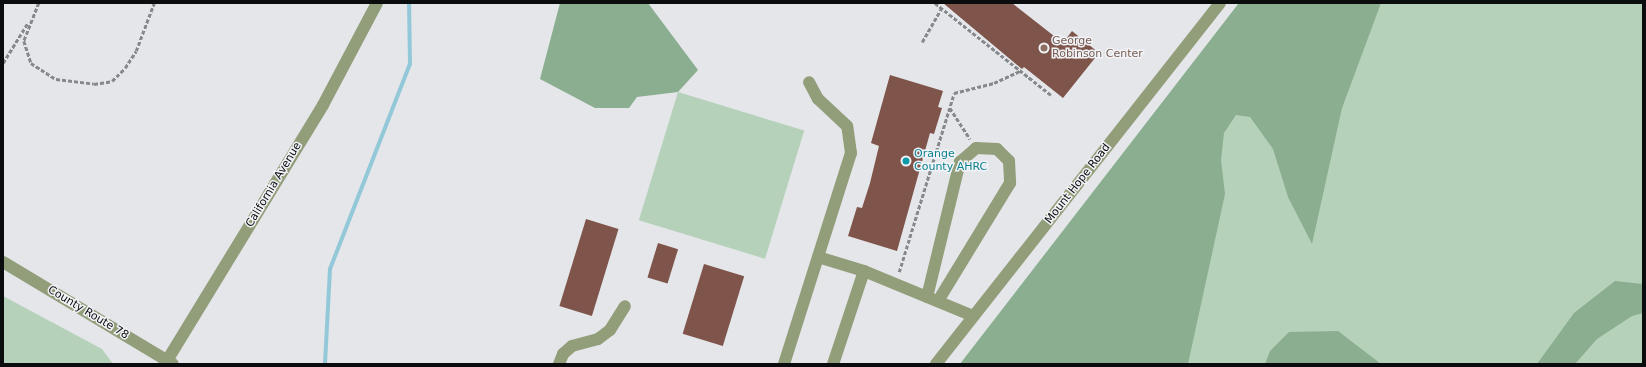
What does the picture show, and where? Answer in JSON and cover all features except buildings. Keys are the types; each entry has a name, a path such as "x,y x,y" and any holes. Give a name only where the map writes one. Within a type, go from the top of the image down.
{"street":[{"name":"California Avenue","path":"168,363 323,105 377,3"},
{"name":"Mount Hope Road","path":"936,364 1220,3"},
{"path":"784,364 851,153 852,140 844,122 818,99 809,82"},
{"path":"990,147 1002,152 1009,161 1012,175 933,299 960,162 976,148 990,147"},
{"path":"818,257 864,271 973,316"},
{"name":"County Route 78","path":"3,262 168,363"},
{"path":"833,364 864,271"},
{"path":"559,364 563,354 572,346 598,339 610,330 625,306"}],"path":[{"path":"3,63 39,3"},
{"path":"29,21 24,41 28,59 37,70 56,79 102,84 117,76 132,56 154,3"},
{"path":"935,3 1051,95"},
{"path":"922,42 942,8"},
{"path":"895,285 954,93 994,83 1020,70"},
{"path":"950,107 976,148"}],"green space":[{"path":"560,3 648,3 698,70 678,92 637,97 629,108 595,108 540,79"},
{"path":"1239,3 1643,3 1643,364 960,364"},
{"path":"1239,3 1381,3 1342,108 1312,244 1288,197 1273,149 1250,117 1236,115 1224,133 1221,160 1225,194 1188,364 960,364"},
{"path":"678,92 804,131 765,259 639,220"},
{"path":"1615,281 1643,284 1643,313 1632,316 1597,339 1575,364 1537,364 1574,313"},
{"path":"3,296 102,349 113,364 3,364"},
{"path":"1338,331 1381,364 1265,364 1270,351 1289,332"}],"waterway":[{"path":"325,364 330,269 410,64 409,3"}],"place":[{"name":"George Robinson Center","path":"1044,48"},
{"name":"Orange County AHRC","path":"906,161"}]}
